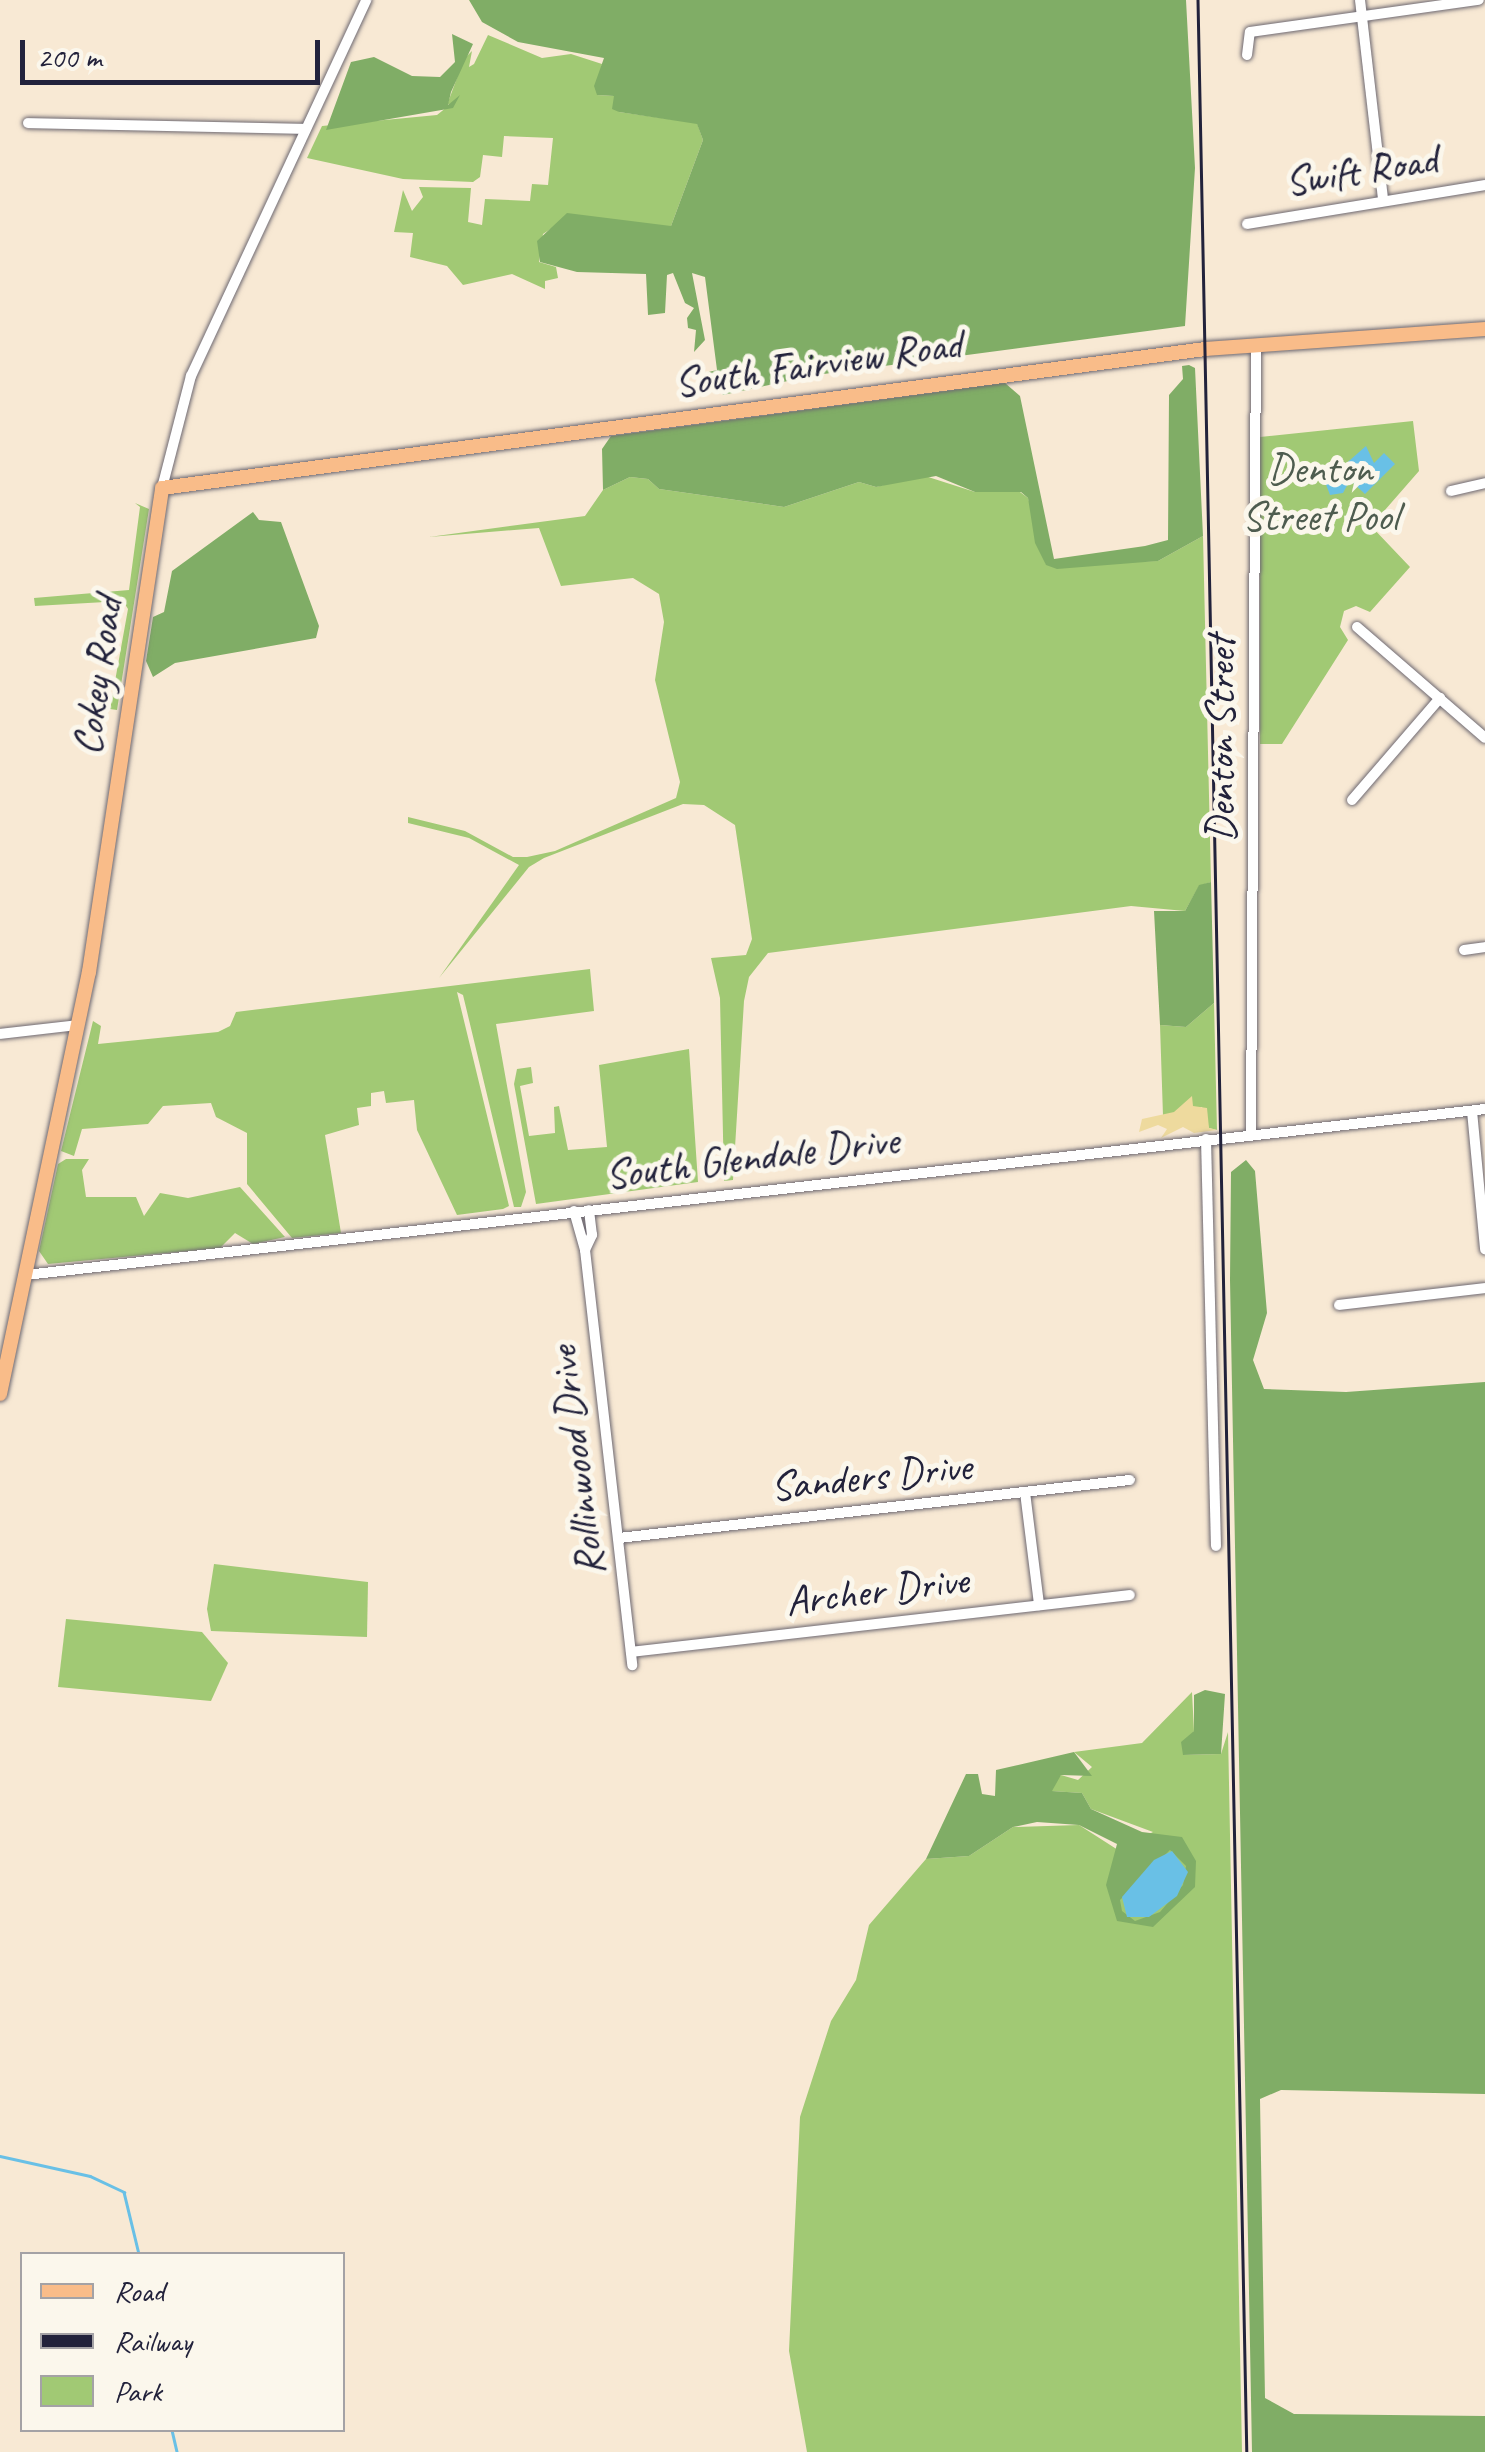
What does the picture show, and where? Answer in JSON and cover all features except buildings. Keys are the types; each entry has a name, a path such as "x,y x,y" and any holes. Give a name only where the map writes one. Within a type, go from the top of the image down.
{"main road":[{"name":"South Fairview Road","path":"162,488 1256,345 1485,329"},
{"name":"Cokey Road","path":"0,1394 78,1025 162,488"}],"street":[{"name":"Cokey Road","path":"162,488 191,376 366,0"},
{"path":"1360,0 1383,199"},
{"path":"1247,56 1250,32 1478,0"},
{"path":"28,123 304,129"},
{"name":"Swift Road","path":"1247,224 1485,185"},
{"name":"Denton Street","path":"1251,1133 1256,345"},
{"path":"1450,490 1485,483"},
{"path":"1357,627 1485,738"},
{"path":"1352,800 1440,698"},
{"path":"1464,950 1485,947"},
{"path":"0,1034 78,1025"},
{"name":"South Glendale Drive","path":"26,1275 1485,1109"},
{"path":"1472,1111 1485,1249"},
{"path":"1206,1139 1216,1546"},
{"name":"Rollinwood Drive","path":"584,1250 592,1235 589,1210"},
{"name":"Rollinwood Drive","path":"574,1212 584,1250 632,1665"},
{"path":"1339,1306 1485,1288"},
{"name":"Sanders Drive","path":"619,1538 1130,1480"},
{"path":"1026,1492 1039,1605"},
{"name":"Archer Drive","path":"631,1652 1130,1595"}],"green space":[{"path":"469,0 1186,0 1195,168 1185,326 816,375 723,395 716,381 710,390 695,375 717,370 705,277 692,273 705,340 694,352 696,330 688,328 687,318 694,308 685,303 673,273 667,275 665,313 648,315 646,274 577,272 540,262 537,241 567,213 671,226 703,140 697,124 612,109 614,96 597,95 594,86 604,58 518,42 482,22"},
{"path":"452,34 473,44 451,92 448,105 460,95 453,108 326,130 351,62 374,57 412,76 440,77 455,62"},
{"path":"488,35 542,58 571,54 602,64 597,95 614,96 619,112 697,123 703,140 671,226 555,226 543,234 539,262 556,267 558,278 545,281 545,289 512,274 463,285 447,266 410,257 413,233 394,232 403,190 412,211 423,197 419,187 471,188 468,222 482,225 485,199 530,201 532,184 548,185 553,138 504,136 502,157 483,155 480,177 473,182 403,179 307,158 322,126 437,115 452,103 447,105 464,59 472,51 469,67 474,64"},
{"path":"1182,366 1195,368 1203,536 1158,561 1057,569 1046,565 1035,543 1028,498 1021,492 975,492 936,476 876,487 859,482 784,507 659,489 648,479 630,477 603,490 602,449 611,436 1005,383 1020,396 1054,559 1145,546 1168,540 1169,395 1183,379"},
{"name":"Denton Street Pool","path":"1413,421 1419,471 1371,526 1410,567 1370,612 1356,606 1344,611 1340,627 1348,640 1282,744 1260,744 1260,437"},
{"path":"922,475 975,492 1020,492 1028,498 1046,564 1158,561 1203,536 1211,882 1199,886 1185,911 1131,906 768,953 749,977 744,1001 733,1180 724,1181 720,998 711,958 746,955 752,939 735,825 704,805 683,804 544,858 529,867 439,978 519,865 469,838 408,823 408,817 465,831 513,857 527,857 555,851 676,798 680,782 655,680 664,622 659,594 633,578 561,586 539,528 429,537 585,516 603,490 630,477 648,479 659,489 784,507 859,482 876,487"},
{"path":"135,503 149,509 117,710 110,709 128,609 123,601 35,606 34,598 129,590 140,507"},
{"path":"253,512 259,520 281,522 319,626 316,638 175,663 153,677 146,661 153,617 164,612 172,571"},
{"path":"1211,882 1214,1003 1186,1027 1160,1025 1154,911 1185,911 1199,885"},
{"path":"590,969 594,1011 496,1024 526,1192 521,1207 514,1207 463,995 457,992 509,1206 503,1209 457,1215 417,1130 414,1100 386,1103 384,1091 371,1093 371,1106 357,1108 359,1125 325,1135 341,1233 292,1238 247,1184 247,1133 216,1117 211,1103 163,1106 148,1124 82,1129 74,1156 61,1151 93,1021 101,1026 98,1044 218,1032 230,1026 236,1012"},
{"path":"1214,1003 1217,1130 1209,1128 1202,1107 1163,1116 1160,1025 1186,1027"},
{"path":"689,1049 698,1182 536,1204 514,1084 517,1069 531,1067 533,1083 520,1086 529,1136 555,1133 554,1107 559,1106 568,1150 607,1147 599,1065"},
{"path":"66,1159 89,1159 82,1170 86,1197 136,1197 144,1216 160,1193 188,1198 240,1187 285,1237 253,1244 235,1233 220,1248 48,1264 39,1251 58,1164"},
{"path":"1246,1160 1255,1171 1267,1313 1253,1360 1264,1389 1346,1392 1485,1382 1485,2094 1281,2090 1260,2099 1265,2398 1294,2414 1485,2416 1485,2452 1252,2452 1230,1280 1231,1172"},
{"path":"214,1564 368,1582 367,1637 211,1631 207,1609"},
{"path":"66,1619 202,1632 228,1663 211,1701 58,1687"},
{"path":"1205,1690 1225,1694 1221,1754 1183,1755 1181,1742 1194,1731 1194,1695"},
{"path":"1192,1692 1194,1731 1183,1755 1221,1754 1228,1732 1242,2452 807,2452 789,2351 800,2117 831,2021 856,1980 869,1925 926,1859 969,1856 1013,1827 1079,1825 1118,1850 1153,1832 1091,1809 1082,1793 1051,1791 1050,1783 1061,1775 1078,1780 1092,1767 1074,1752 1142,1743"},
{"path":"1074,1752 1092,1776 1061,1775 1052,1791 1082,1793 1091,1809 1142,1832 1182,1837 1196,1861 1195,1887 1153,1927 1117,1921 1106,1885 1117,1844 1079,1825 1037,1822 1013,1827 969,1856 926,1859 966,1774 978,1774 982,1794 995,1796 996,1770","holes":["1170,1850 1186,1866 1183,1885 1160,1912 1135,1921 1122,1911 1120,1900"]}],"sand":[{"path":"1192,1096 1193,1106 1207,1108 1209,1128 1217,1130 1194,1133 1183,1127 1161,1138 1167,1129 1158,1125 1139,1132 1142,1119 1174,1112"}],"water":[{"path":"1366,446 1374,463 1384,453 1395,464 1365,494 1350,480 1343,493 1330,495 1325,482"},
{"path":"1172,1851 1188,1872 1177,1896 1149,1917 1127,1917 1122,1897 1154,1860"}],"waterway":[{"path":"0,2156 90,2176 124,2192 139,2252"},
{"path":"172,2432 177,2452"}],"railway":[{"path":"1198,0 1247,2452"}]}
